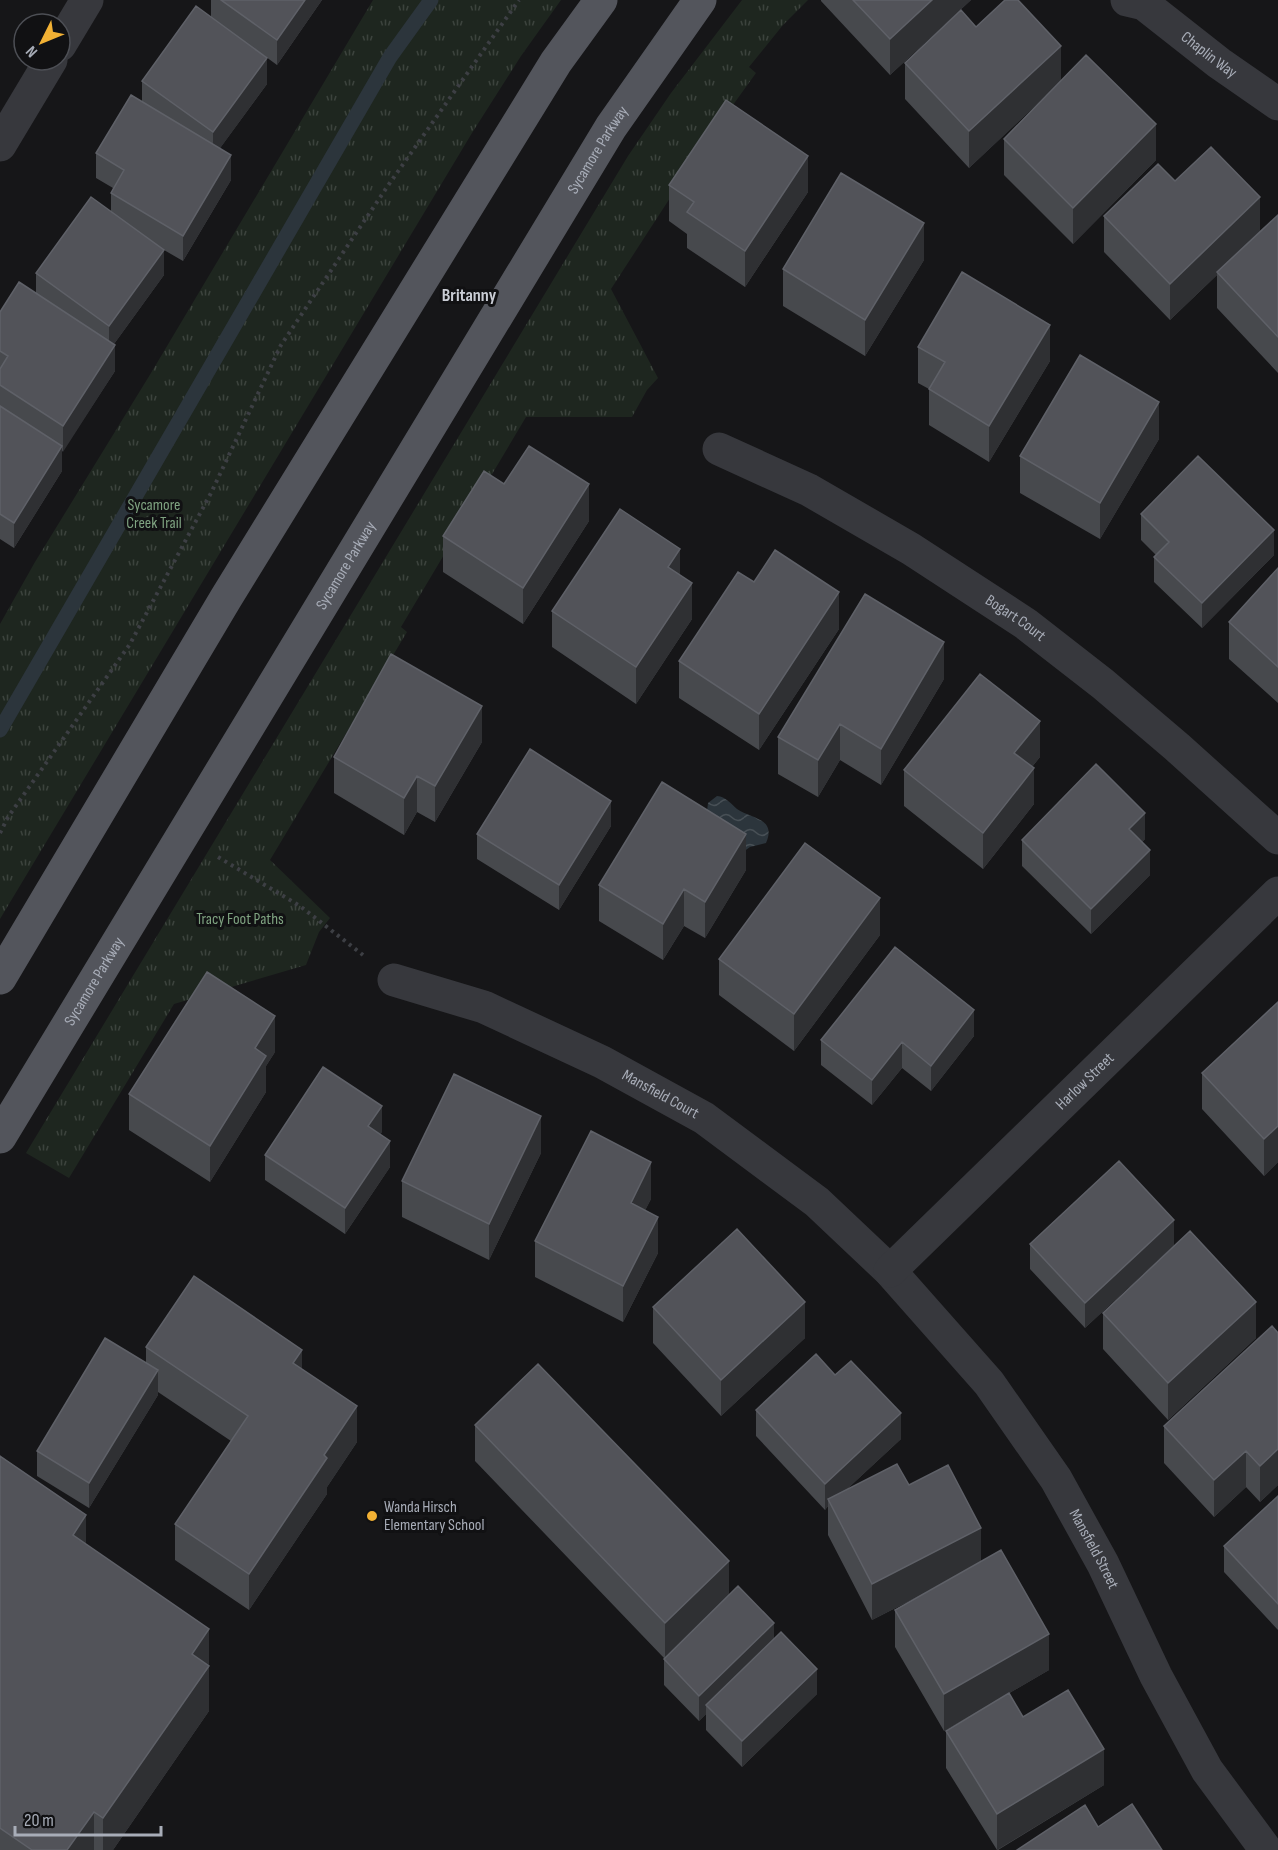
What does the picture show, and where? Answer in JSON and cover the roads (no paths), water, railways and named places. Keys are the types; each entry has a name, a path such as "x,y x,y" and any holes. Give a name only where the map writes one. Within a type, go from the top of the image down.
{"main road":[{"path":"0,978 232,588 556,62 601,0"},
{"name":"Sycamore Parkway","path":"0,1137 611,127 700,0"}],"street":[{"path":"72,25 87,0"},
{"name":"Chaplin Way","path":"1138,1 1219,63 1278,104"},
{"path":"0,145 44,72"},
{"name":"Bogart Court","path":"719,448 809,490 911,549 1026,624 1178,747 1278,838"},
{"name":"Harlow Street","path":"890,1271 1278,893"},
{"name":"Mansfield Court","path":"394,980 484,1007 602,1062 704,1118 817,1202 890,1271"},
{"name":"Mansfield Street","path":"890,1271 989,1383 1056,1479 1103,1564 1156,1676 1207,1770 1266,1850"}],"water":[{"path":"717,796 725,799 737,809 761,820 768,829 766,843 750,847 743,852 707,811 708,803"}],"waterway":[{"path":"0,730 390,57 431,0"}],"place":[{"name":"Wanda Hirsch Elementary School","path":"372,1516"}],"district":[{"name":"Britanny","path":"469,295"}],"park label":[{"name":"Sycamore Creek Trail","path":"154,514"},
{"name":"Tracy Foot Paths","path":"240,919"}]}
